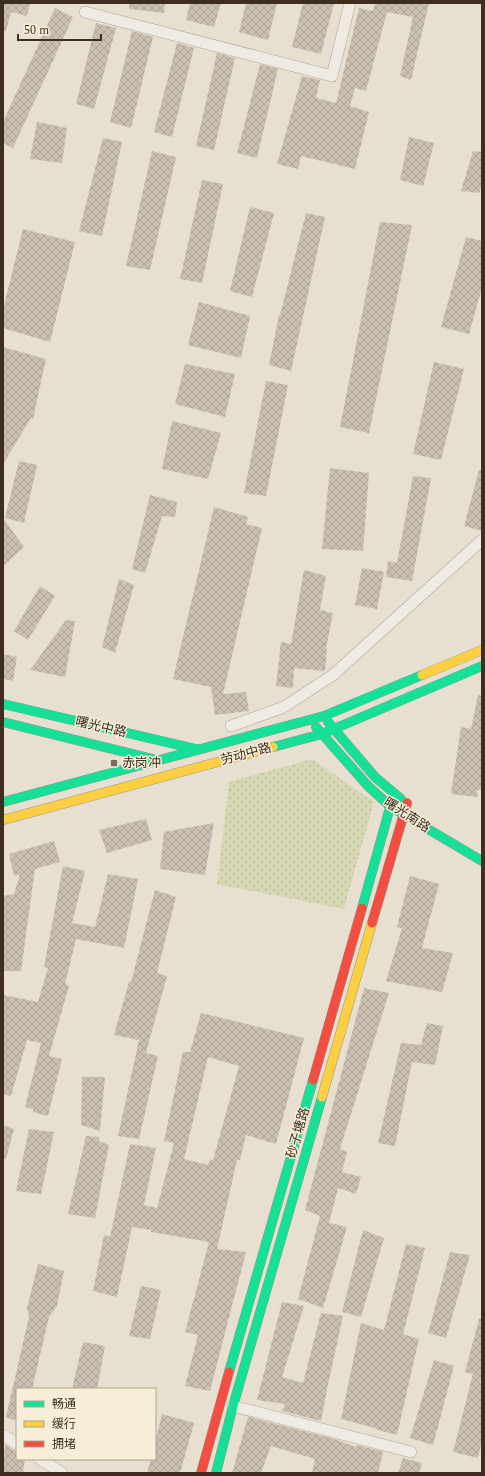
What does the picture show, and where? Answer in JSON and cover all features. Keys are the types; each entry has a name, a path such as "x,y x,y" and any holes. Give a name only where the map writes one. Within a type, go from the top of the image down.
{"street":[{"path":"85,12 332,76 350,3"},
{"path":"231,726 284,707 333,674 482,540"},
{"name":"劳动中路","path":"3,802 324,716 482,650"},
{"name":"劳动中路","path":"3,820 322,734 482,666"},
{"name":"曙光中路","path":"3,704 199,749"},
{"name":"曙光南路","path":"324,716 375,777 410,805"},
{"name":"曙光南路","path":"311,720 368,786 391,807 404,813 482,861"},
{"name":"曙光中路","path":"3,722 191,769"},
{"name":"砂子塘路","path":"202,1473 220,1402 394,793"},
{"name":"砂子塘路","path":"216,1473 233,1406 404,813 410,805"},
{"path":"233,1406 411,1452"},
{"path":"3,1435 16,1443"},
{"path":"42,1460 62,1473"}],"green space":[{"path":"312,759 374,802 344,909 217,884 229,782"}],"building":[{"path":"3,3 30,3 27,16 11,12 6,31 3,31"},
{"path":"129,3 165,3 164,13 129,9"},
{"path":"190,3 221,3 214,27 186,20"},
{"path":"246,3 277,3 268,40 239,32"},
{"path":"303,3 334,3 321,54 292,47"},
{"path":"375,3 429,3 411,80 400,76 413,17 387,12 366,91 355,88 350,106 369,112 355,169 301,156 298,169 277,164 302,76 320,80 316,98 336,103 359,8 373,11"},
{"path":"55,8 73,17 13,148 3,143 3,122"},
{"path":"96,23 116,28 94,109 76,104"},
{"path":"132,31 153,37 131,128 110,122"},
{"path":"177,43 194,48 172,137 154,132"},
{"path":"217,53 235,58 214,150 196,146"},
{"path":"260,64 278,69 257,158 237,153"},
{"path":"37,122 67,128 62,163 30,159"},
{"path":"409,137 434,143 423,186 400,180"},
{"path":"103,138 122,142 102,236 79,231"},
{"path":"152,151 176,157 150,270 126,266"},
{"path":"473,151 482,152 482,185 479,193 461,191"},
{"path":"202,180 223,184 202,283 180,279"},
{"path":"250,207 274,213 252,297 230,291"},
{"path":"306,213 325,217 291,371 269,365 279,315"},
{"path":"380,222 412,225 369,433 340,427"},
{"path":"23,229 75,242 50,342 3,328 3,310"},
{"path":"466,237 482,241 482,288 469,334 441,327"},
{"path":"199,302 250,316 241,358 188,345"},
{"path":"3,347 46,359 33,419 31,418 3,464"},
{"path":"434,362 464,369 441,460 413,454"},
{"path":"185,364 235,374 225,417 175,404"},
{"path":"266,381 288,385 266,496 244,493"},
{"path":"172,421 221,433 208,479 162,469"},
{"path":"19,461 37,465 24,523 5,518"},
{"path":"330,468 369,473 363,551 322,549"},
{"path":"479,470 482,470 482,531 464,526"},
{"path":"413,476 431,478 412,581 386,577 388,561 397,563"},
{"path":"150,495 177,502 175,517 162,516 145,573 132,569"},
{"path":"214,507 248,517 246,524 262,528 223,694 246,692 249,711 215,715 211,687 173,679"},
{"path":"3,518 24,547 3,566"},
{"path":"362,568 384,572 377,609 355,605"},
{"path":"304,570 326,576 320,610 333,613 326,648 325,671 294,668 293,688 276,686 281,642 291,644"},
{"path":"119,579 134,585 115,653 102,647"},
{"path":"40,586 55,596 28,640 14,631"},
{"path":"66,620 75,621 65,677 30,670"},
{"path":"3,654 17,657 13,681 3,679"},
{"path":"478,695 482,696 482,790 477,790 478,797 451,794 461,727 471,729"},
{"path":"146,819 152,840 107,853 99,830"},
{"path":"214,823 205,875 160,869 164,832"},
{"path":"54,841 60,862 35,869 21,971 3,971 3,896 14,894 20,874 14,876 9,854"},
{"path":"63,866 85,871 72,923 95,927 108,874 138,879 124,948 76,939 65,984 69,986 49,1056 62,1059 48,1116 33,1112 33,1109 25,1107 41,1043 27,1040 11,1096 3,1094 3,995 38,1002 48,968 44,967"},
{"path":"410,876 439,884 422,948 453,953 442,992 386,981 402,928 397,927"},
{"path":"155,890 176,897 157,973 167,976 146,1053 158,1056 139,1139 118,1136 139,1040 114,1035 129,982 131,982"},
{"path":"364,988 389,993 340,1149 347,1152 342,1172 361,1177 356,1194 338,1188 329,1223 347,1227 323,1308 298,1299 320,1216 305,1210"},
{"path":"201,1013 304,1038 276,1144 246,1135 240,1160 237,1160 217,1249 246,1252 210,1391 185,1386 198,1335 185,1332 209,1242 151,1232 151,1230 132,1227 117,1297 93,1291 104,1235 110,1237 130,1144 156,1148 144,1205 157,1208 174,1143 164,1141 183,1052 190,1052","holes":["208,1057 239,1066 213,1160 210,1159 208,1165 184,1159"]},
{"path":"427,1023 443,1026 435,1065 412,1062 395,1146 378,1143 401,1043 421,1045"},
{"path":"82,1077 105,1077 100,1131 81,1125"},
{"path":"3,1125 14,1129 6,1159 3,1159"},
{"path":"29,1129 54,1132 41,1194 16,1191"},
{"path":"86,1136 99,1137 99,1141 109,1145 95,1218 68,1214"},
{"path":"363,1230 384,1238 361,1317 342,1312"},
{"path":"406,1244 425,1248 403,1334 419,1339 397,1435 341,1419 361,1323 384,1330"},
{"path":"450,1252 470,1255 446,1338 428,1333"},
{"path":"38,1264 64,1271 57,1306 49,1317 32,1388 16,1388 16,1421 6,1417 29,1317 27,1308"},
{"path":"141,1286 161,1290 150,1339 129,1336"},
{"path":"282,1302 304,1306 282,1377 303,1383 321,1313 343,1316 321,1421 282,1411 285,1404 257,1400"},
{"path":"479,1319 482,1319 482,1376 480,1383 482,1384 482,1441 478,1458 453,1452 473,1374 465,1372"},
{"path":"83,1342 105,1346 97,1388 72,1388"},
{"path":"434,1360 454,1366 433,1445 410,1438"},
{"path":"162,1414 194,1423 180,1473 147,1473 151,1460 156,1460 156,1439"},
{"path":"248,1417 334,1439 356,1447 357,1445 383,1452 378,1473 312,1473 315,1459 271,1446 261,1473 232,1473"},
{"path":"5,1445 16,1451 16,1460 25,1460 23,1473 3,1473"},
{"path":"403,1458 422,1463 419,1473 398,1473"}],"traffic: fast":[{"path":"273,747 322,734 482,666"},
{"path":"3,802 324,716 422,675"},
{"path":"3,704 196,749"},
{"path":"3,722 157,760"},
{"path":"328,722 375,777 401,799"},
{"path":"316,727 368,786 391,807 482,861"},
{"path":"362,908 394,793"},
{"path":"229,1372 313,1080"},
{"path":"216,1473 233,1406 322,1097"}],"traffic: slow":[{"path":"422,675 482,650"},
{"path":"3,820 273,747"},
{"path":"322,1097 372,923"}],"traffic: jam":[{"path":"372,923 407,803"},
{"path":"313,1080 362,908"},
{"path":"201,1473 229,1372"}],"place":[{"name":"赤岗冲","path":"114,763"}]}
